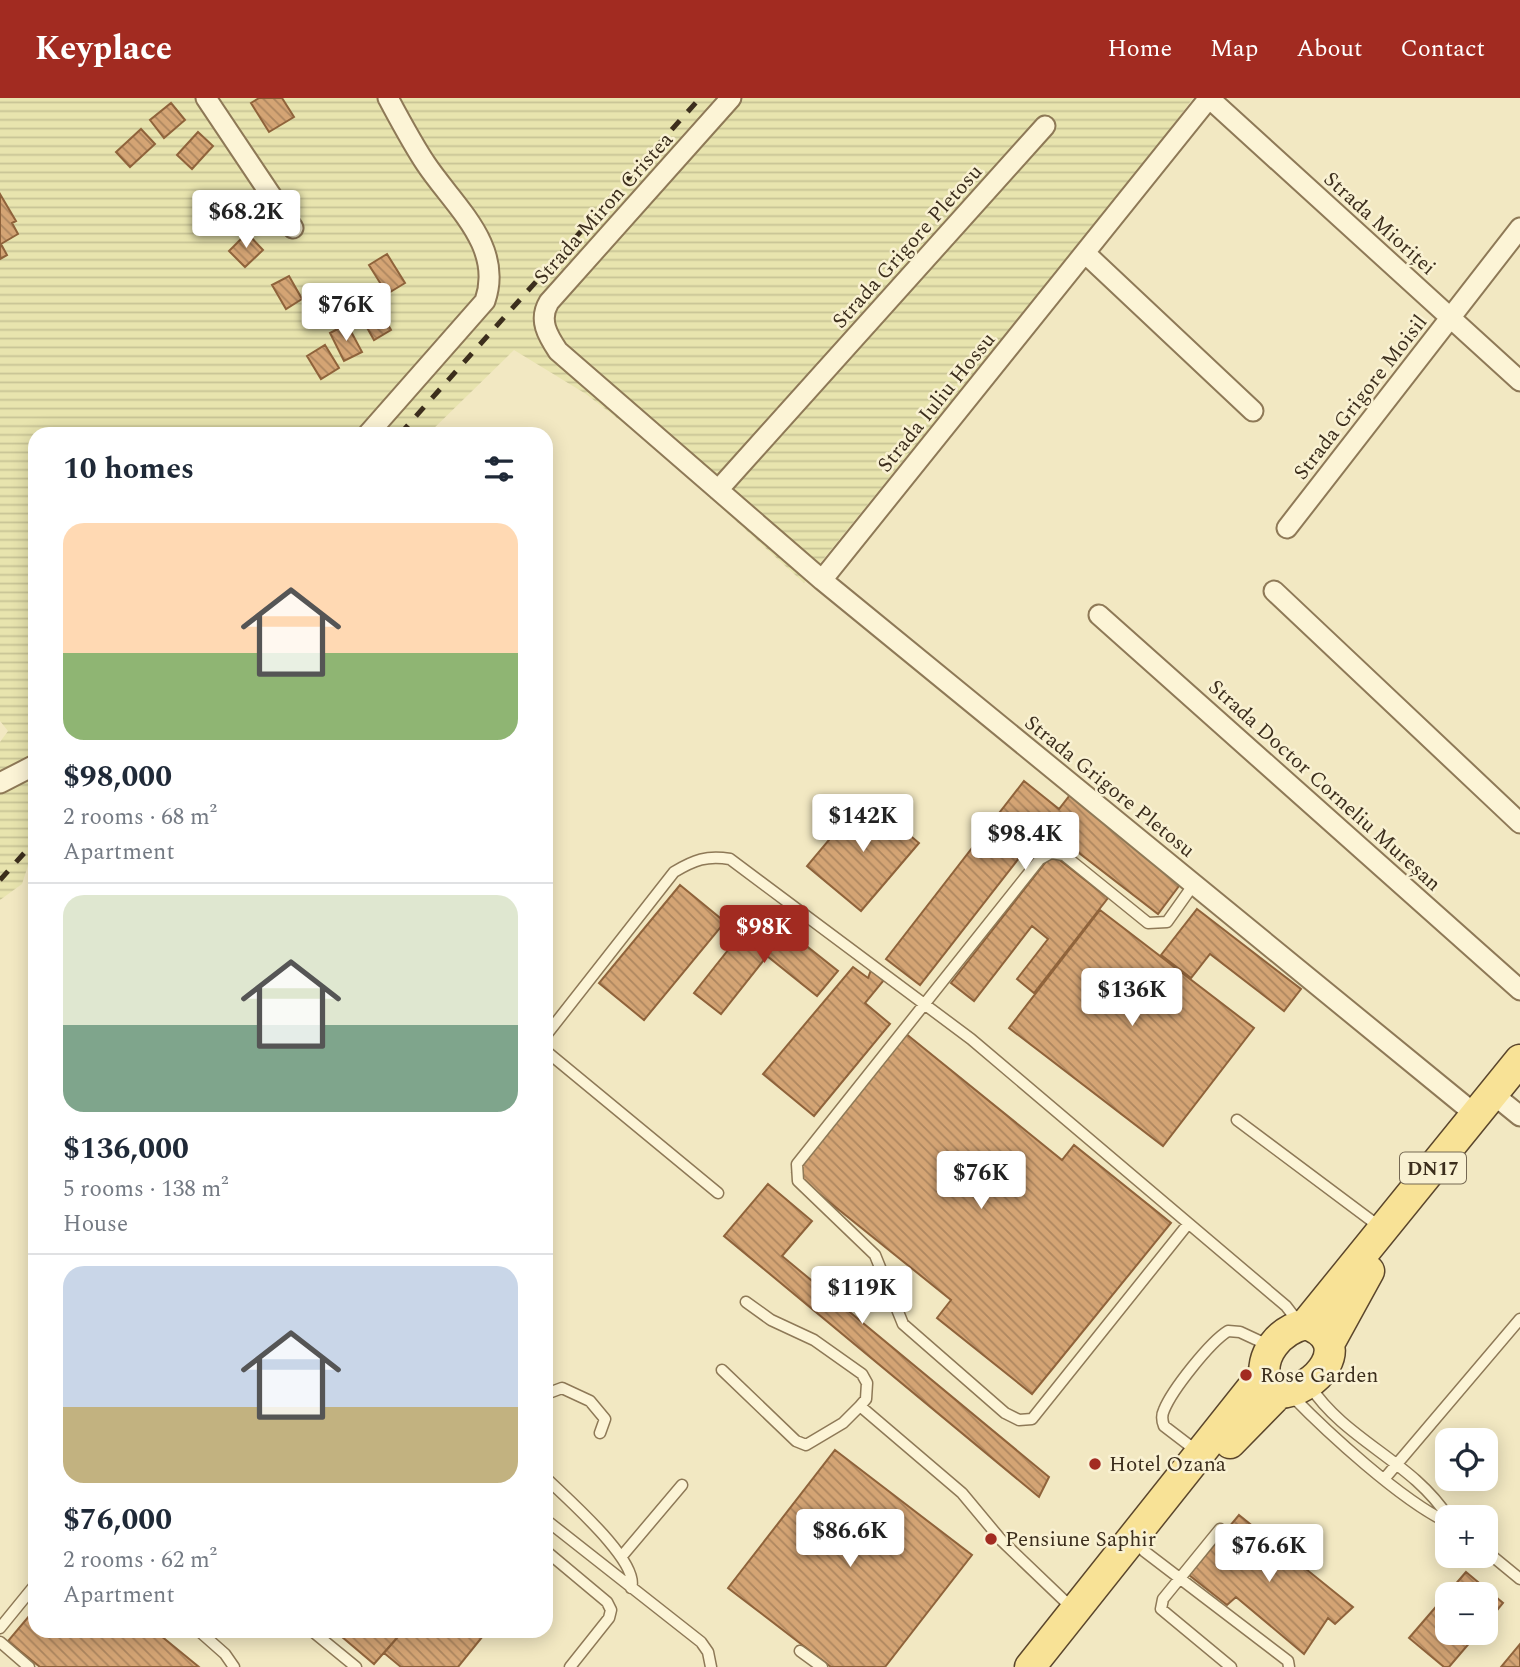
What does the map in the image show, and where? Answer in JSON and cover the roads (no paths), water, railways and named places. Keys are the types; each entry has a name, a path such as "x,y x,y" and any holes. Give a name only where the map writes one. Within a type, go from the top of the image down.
{"main road":[{"name":"DN17","path":"1303,1324 1383,1230 1520,1060"},
{"name":"DN17","path":"1330,1342 1359,1285 1516,1105"},
{"path":"1030,1667 1199,1453 1282,1378 1324,1368 1330,1353 1330,1342 1319,1329 1303,1324 1282,1378 1051,1667"}],"street":[{"path":"206,98 293,228"},
{"path":"374,427 485,301 491,285 488,257 472,224 428,167 388,98"},
{"name":"Strada Miron Cristea","path":"543,320 549,302 731,98"},
{"name":"Strada Iuliu Hossu","path":"822,580 1209,98"},
{"name":"Strada Mioriței","path":"1209,98 1520,381"},
{"name":"Strada Grigore Pletosu","path":"718,490 1045,126"},
{"name":"Strada Grigore Moisil","path":"1287,528 1520,228"},
{"path":"1085,253 1253,411"},
{"name":"Strada Grigore Pletosu","path":"543,320 558,352 822,580 1476,1115"},
{"path":"1274,591 1520,823"},
{"name":"Strada Doctor Corneliu Mureșan","path":"1099,615 1520,990"},
{"path":"0,783 28,769"}],"lane":[{"path":"1188,1224 1032,1419 1019,1420 1005,1413 903,1324 875,1255 798,1181 797,1164 1040,859 1051,853 1064,855 1149,923 1167,922 1194,884"},
{"path":"553,1026 674,872 694,860 712,856 730,859 971,1039 1286,1306 1303,1324"},
{"path":"553,1057 718,1193"},
{"path":"1237,1120 1383,1230"},
{"path":"722,1370 796,1441 806,1445 843,1423 860,1406 868,1390 862,1374 814,1340 771,1320 746,1302"},
{"path":"1385,1478 1520,1319"},
{"path":"1199,1453 1164,1426 1163,1411 1213,1343 1228,1331 1240,1332 1282,1378 1385,1478 1435,1515"},
{"path":"1282,1378 1322,1405 1398,1464 1427,1488 1438,1505"},
{"path":"553,1391 562,1388 590,1401 605,1419 600,1433"},
{"path":"860,1406 962,1493 1002,1541 1075,1611"},
{"path":"553,1485 622,1556 633,1578 631,1588"},
{"path":"622,1556 682,1485"},
{"path":"553,1526 701,1642 708,1652 711,1667"},
{"path":"1220,1529 1179,1578 1163,1600 1161,1609 1231,1667"},
{"path":"1144,1551 1288,1661 1289,1667"},
{"path":"553,1557 607,1602 611,1609 609,1618 570,1667"},
{"path":"1498,1561 1520,1579"},
{"path":"0,1628 28,1594"},
{"path":"207,1638 225,1654 234,1667"},
{"path":"321,1638 356,1667"},
{"path":"0,1642 29,1667"},
{"path":"800,1651 822,1667"}],"railway":[{"path":"406,427 700,98"},
{"path":"0,880 28,849"}],"place":[{"name":"Rose Garden","path":"1246,1375"},
{"name":"Hotel Ozana","path":"1095,1464"},
{"name":"Pensiune Saphir","path":"991,1539"}]}
